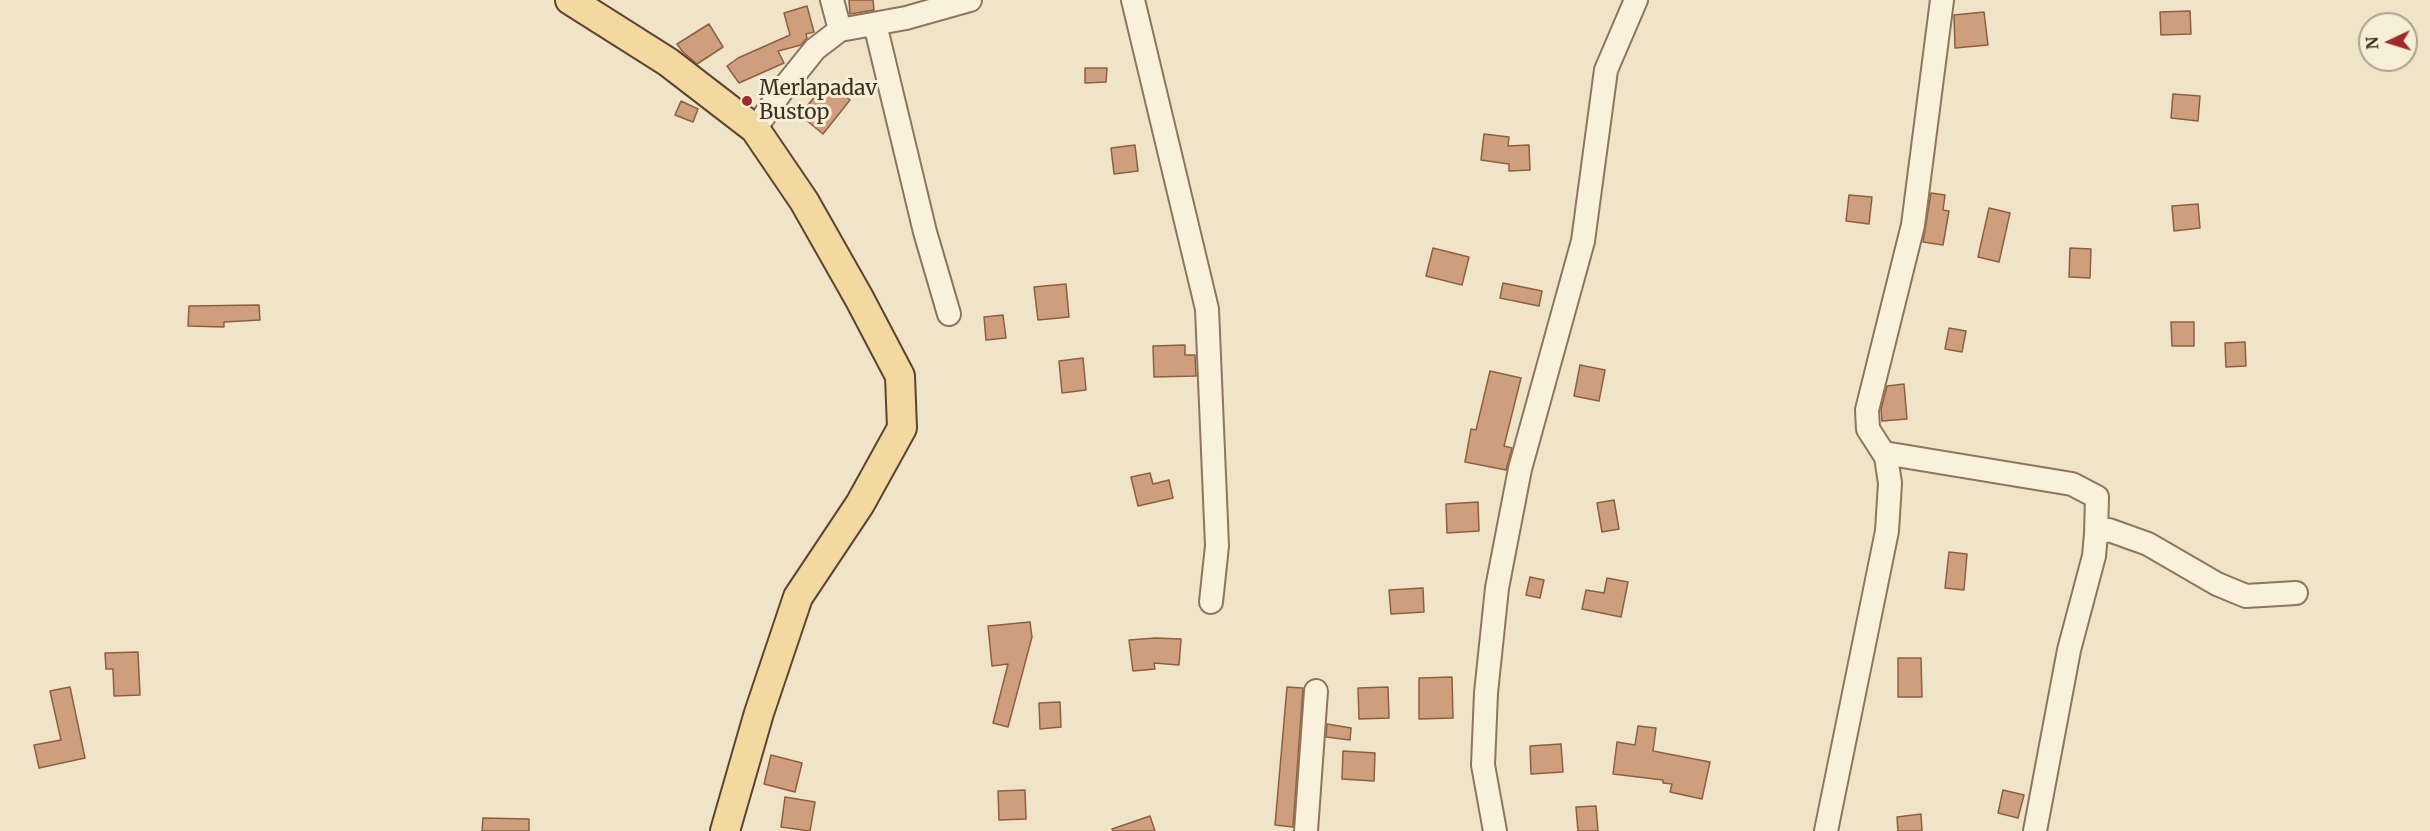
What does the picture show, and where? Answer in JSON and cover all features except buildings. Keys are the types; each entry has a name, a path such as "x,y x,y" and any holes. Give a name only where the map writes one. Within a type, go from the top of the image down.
{"main road":[{"path":"570,0 668,62 755,129 804,201 900,376 902,428 860,504 798,597 759,713 725,831"}],"street":[{"path":"832,0 840,30"},
{"path":"755,129 815,49 840,30 906,18 970,0"},
{"path":"1133,0 1207,309 1217,546 1210,602"},
{"path":"1495,831 1483,765 1486,693 1497,588 1520,469 1583,241 1606,70 1636,0"},
{"path":"1826,831 1887,531 1890,483 1884,453 1868,429 1867,410 1913,225 1942,0"},
{"path":"875,24 925,232 949,314"},
{"path":"1884,453 2072,484 2097,497 2094,556 2069,650 2035,831"},
{"path":"2096,534 2109,530 2148,544 2217,584 2246,596 2296,593"},
{"path":"1306,831 1316,691"}],"place":[{"name":"Merlapadav Bustop","path":"747,101"}]}
